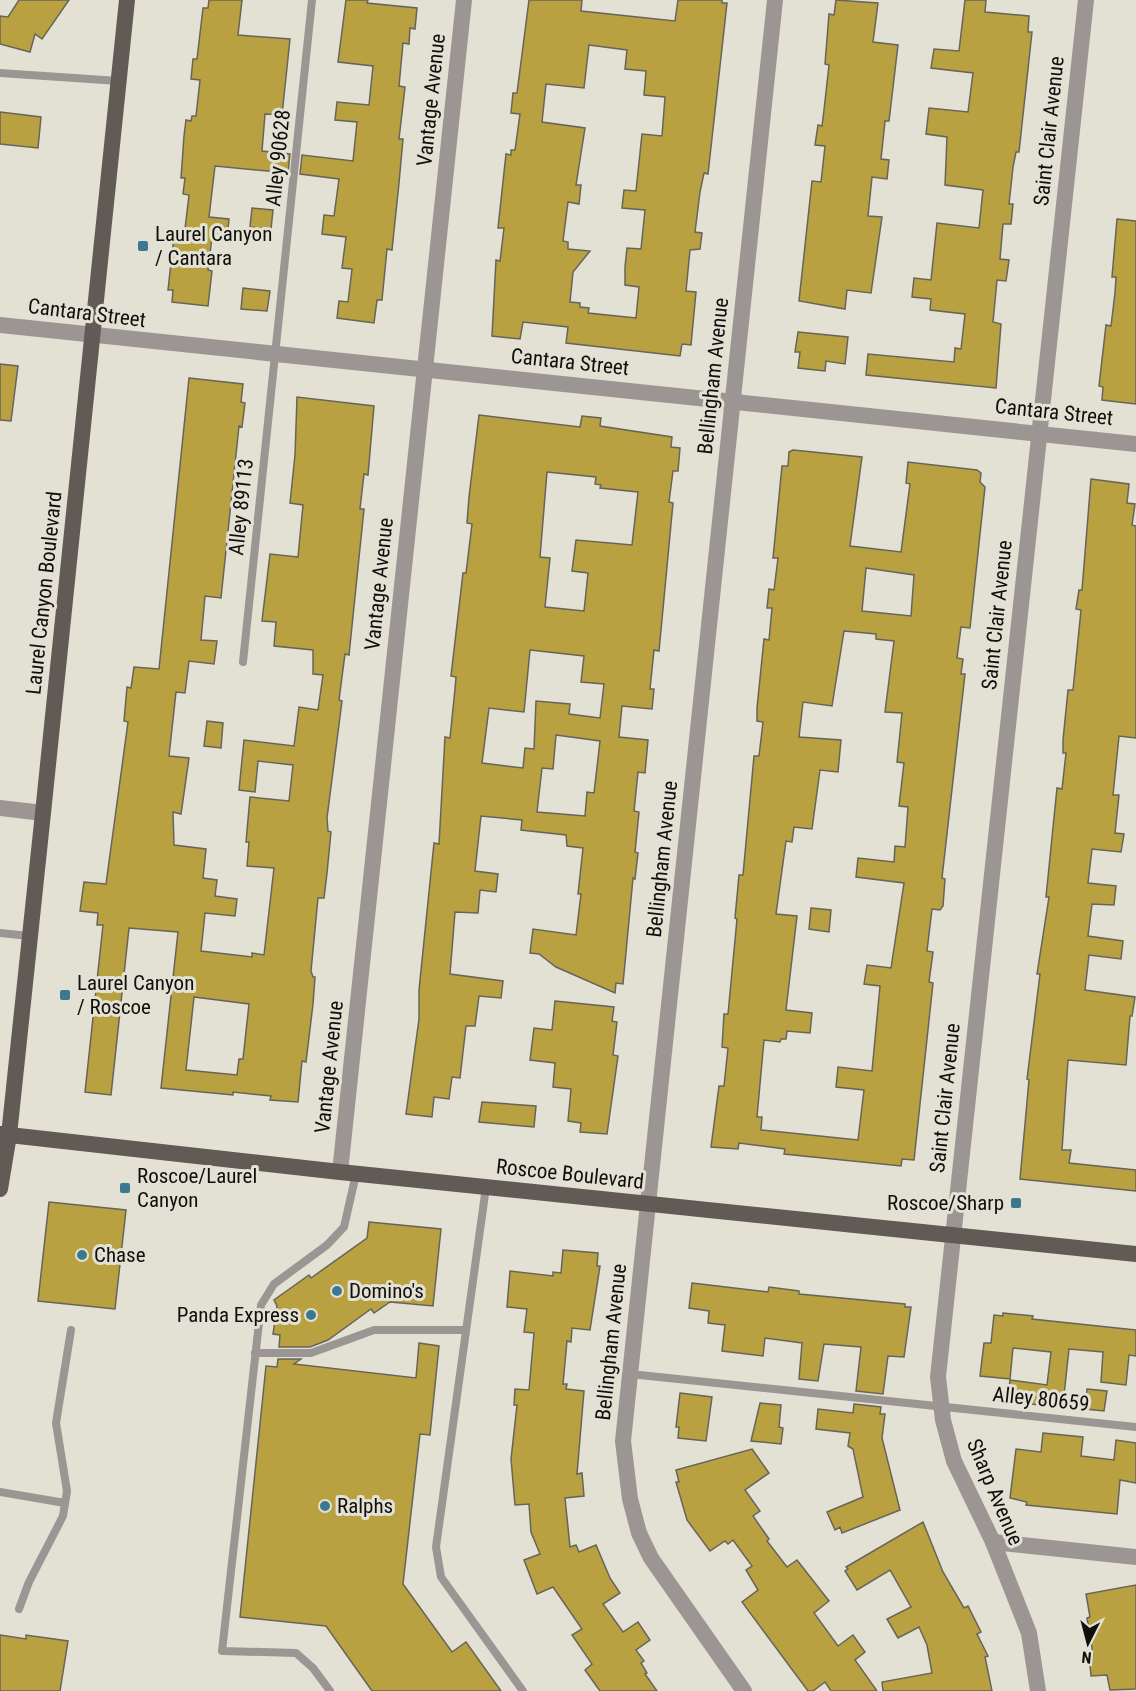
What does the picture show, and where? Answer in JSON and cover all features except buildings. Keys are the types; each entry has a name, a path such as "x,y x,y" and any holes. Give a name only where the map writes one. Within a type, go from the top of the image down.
{"main road":[{"name":"Laurel Canyon Boulevard","path":"0,1189 4,1134 43,813 94,337 127,0"},
{"name":"Roscoe Boulevard","path":"4,1134 348,1173 1136,1254"}],"street":[{"name":"Vantage Avenue","path":"348,1173 424,371 464,0"},
{"name":"Bellingham Avenue","path":"744,1691 651,1558 639,1533 630,1499 623,1441 776,0"},
{"name":"Saint Clair Avenue","path":"953,1234 1086,0"},
{"name":"Cantara Street","path":"0,325 94,337 733,400 1136,444"},
{"path":"0,808 43,813"},
{"name":"Sharp Avenue","path":"953,1234 938,1377 942,1407 954,1461 993,1542 1029,1633 1038,1691"},
{"path":"993,1542 1136,1557"}],"lane":[{"name":"Alley 90628","path":"276,355 312,0"},
{"path":"0,73 119,81"},
{"name":"Alley 89113","path":"243,662 276,355"},
{"path":"0,933 29,936"},
{"path":"330,1691 313,1668 296,1653 222,1651 261,1305 274,1284 327,1245 344,1227 348,1173"},
{"path":"486,1187 436,1547 441,1577 523,1691"},
{"path":"19,1609 29,1582 63,1516 67,1491 56,1423 71,1330"},
{"path":"255,1353 311,1353 374,1330 466,1330"},
{"name":"Alley 80659","path":"630,1374 1136,1427"},
{"path":"0,1492 65,1503"}],"place":[{"name":"Laurel Canyon / Cantara","path":"143,246"},
{"name":"Laurel Canyon / Roscoe","path":"65,995"},
{"name":"Roscoe/Laurel Canyon","path":"125,1188"},
{"name":"Roscoe/Sharp","path":"1016,1203"},
{"name":"Chase","path":"82,1255"},
{"name":"Domino's","path":"337,1291"},
{"name":"Panda Express","path":"311,1315"},
{"name":"Ralphs","path":"325,1506"}]}
